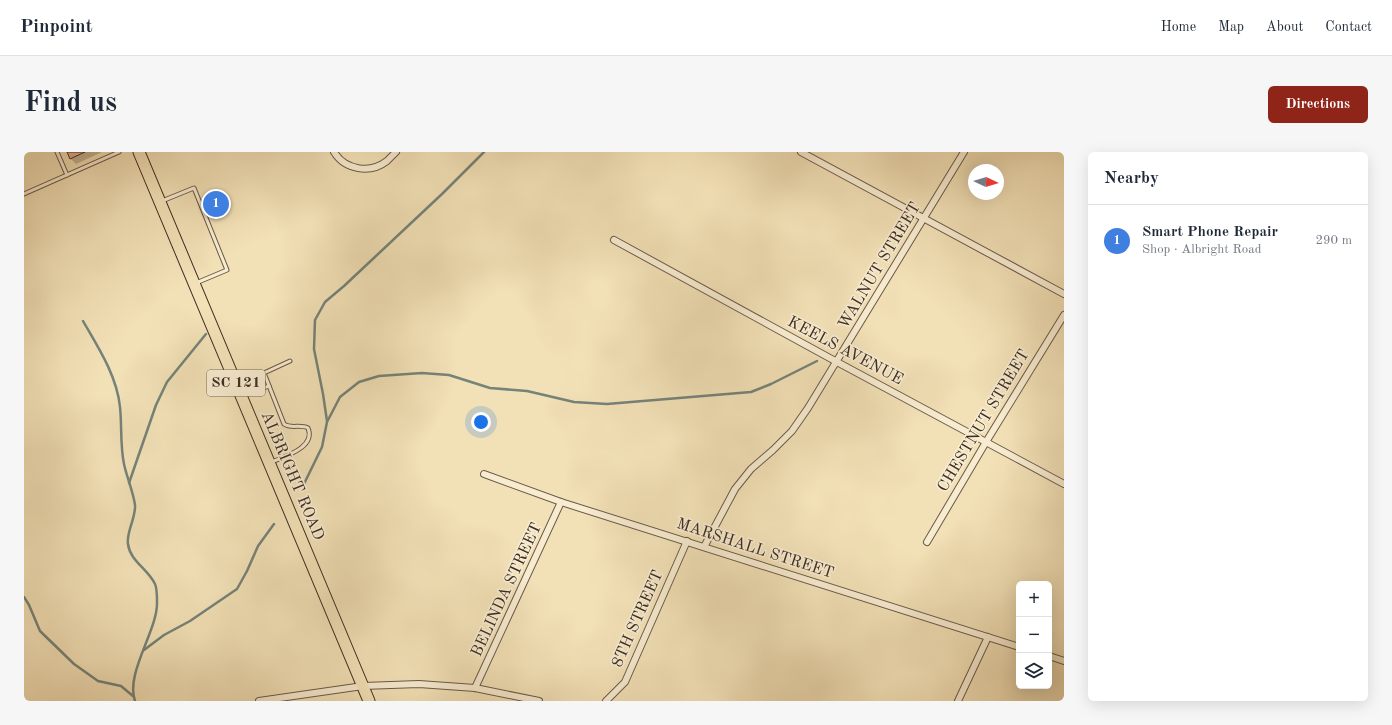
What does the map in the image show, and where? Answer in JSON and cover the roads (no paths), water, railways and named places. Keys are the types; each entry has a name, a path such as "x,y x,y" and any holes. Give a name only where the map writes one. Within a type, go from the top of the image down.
{"highway":[{"name":"ALBRIGHT ROAD","path":"139,152 369,701"}],"street":[{"path":"334,152 350,167 364,169 374,168 387,161 396,152"},
{"path":"801,152 1064,294"},
{"name":"WALNUT STREET","path":"704,547 735,490 751,469 792,431 808,408 964,152"},
{"name":"KEELS AVENUE","path":"614,240 1064,484"},
{"name":"CHESTNUT STREET","path":"928,542 986,442 1064,315"},
{"name":"MARSHALL STREET","path":"484,474 561,502 1016,646"},
{"name":"BELINDA STREET","path":"475,688 561,502"},
{"name":"8TH STREET","path":"606,701 624,682 687,541"},
{"path":"958,701 988,637"},
{"path":"1052,657 1064,661"},
{"path":"258,701 362,686 419,684 475,688 539,701"}],"lane":[{"path":"57,152 67,175"},
{"path":"107,152 109,156"},
{"path":"24,194 119,152"},
{"path":"161,202 194,188 227,270 195,283"},
{"path":"270,463 301,448 308,441 310,432 308,428 304,426 287,426 284,424 264,373 290,362"},
{"path":"242,396 269,386"}],"waterway":[{"path":"327,421 314,349 315,320 325,302 442,194 484,152"},
{"path":"83,321 106,362 118,395 121,414 123,457 135,505 128,539 129,550 152,579 157,590 156,613 153,625 134,678 133,690 135,701"},
{"path":"129,483 156,405 167,382 206,334"},
{"path":"302,488 322,447 327,422 340,397 359,382 379,376 422,373 449,375 490,388 527,391 574,402 607,404 751,392 771,384 817,361"},
{"path":"144,650 164,635 190,621 237,589 258,546 274,524"},
{"path":"24,597 40,631 74,664 98,681 121,686 133,696"}],"place":[{"name":"Smart Phone Repair","path":"216,204"}]}
